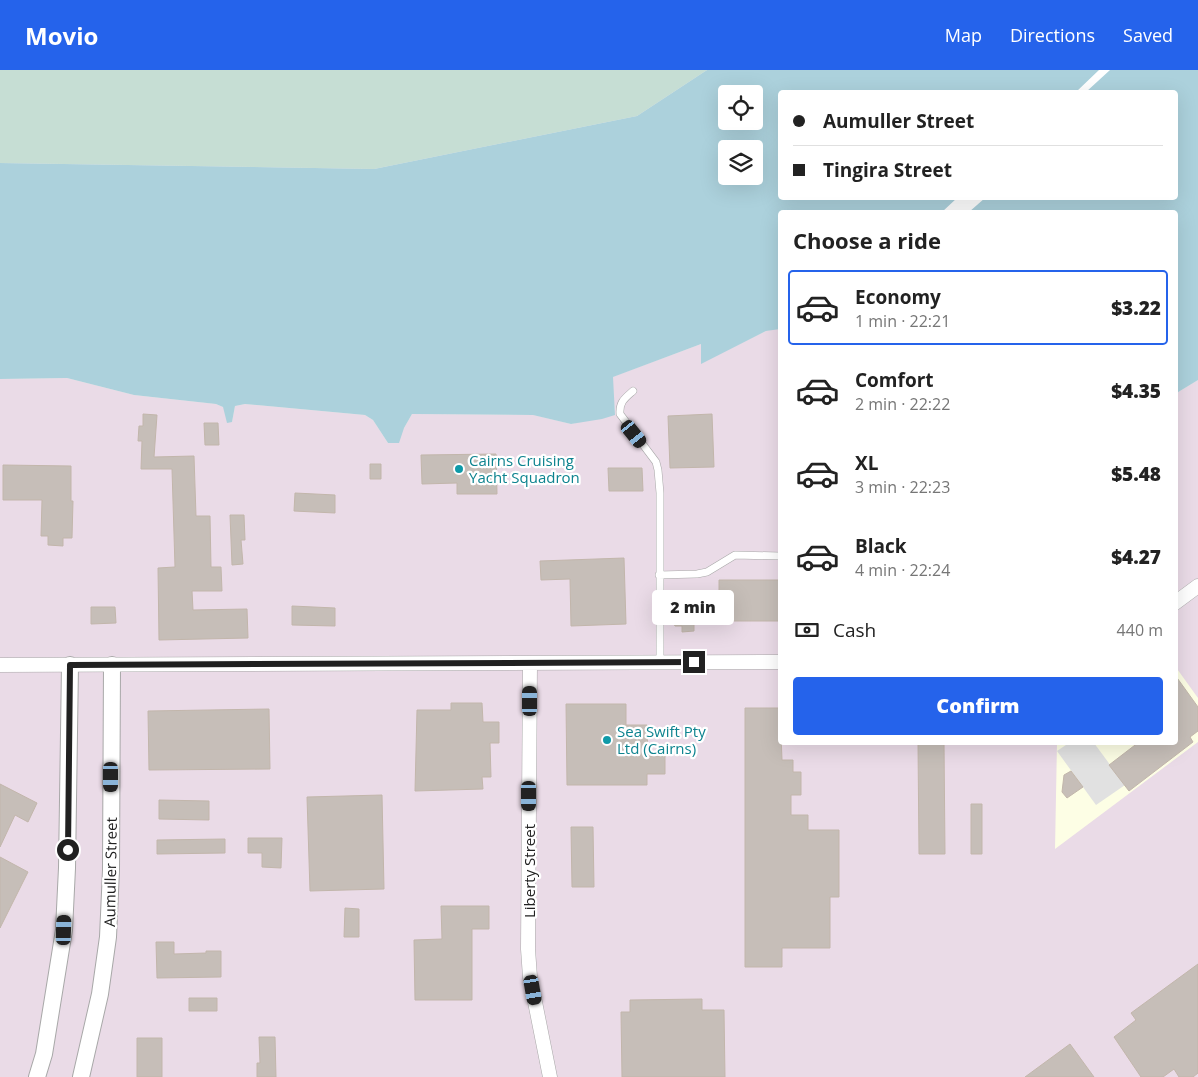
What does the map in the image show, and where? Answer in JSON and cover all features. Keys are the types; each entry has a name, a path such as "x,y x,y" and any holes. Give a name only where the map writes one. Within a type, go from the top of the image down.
{"street":[{"path":"1178,601 1198,586"},
{"path":"0,666 778,662"},
{"name":"Liberty Street","path":"530,663 528,948 530,977 550,1077"},
{"path":"37,1077 44,1054 64,930 68,858 70,665"},
{"name":"Aumuller Street","path":"81,1077 100,994 108,937 111,870 112,665"}],"lane":[{"path":"633,391 622,401 620,414 652,456 658,470 660,492 660,662"},
{"path":"659,575 707,572 735,555 778,556"}],"shaded area":[{"path":"0,70 707,70 637,116 374,169 0,163"},
{"path":"778,329 778,745 1178,745 1178,392 1198,380 1198,1077 0,1077 0,379 67,378 134,395 216,404 223,407 232,422 235,406 245,404 365,415 373,420 388,443 404,428 412,414 534,415 571,424 615,414 612,377 701,344 701,363 766,331"},
{"path":"1178,670 1198,698 1198,742 1055,849 1057,745 1178,745"},
{"path":"1066,745 1095,745 1125,785 1096,805 1057,751"}],"water":[{"path":"707,70 1198,70 1198,380 1178,392 1178,210 778,210 778,329 766,331 701,364 701,344 613,377 615,415 571,424 533,415 412,414 404,428 399,443 388,443 373,420 365,415 245,404 235,406 232,422 227,423 223,407 216,404 134,395 67,378 0,379 0,163 374,169 637,116"}],"pier":[{"path":"1099,70 1110,70 1088,90 1078,90"},
{"path":"955,200 983,200 971,210 944,210"}],"building":[{"path":"143,414 157,415 154,457 194,456 196,516 210,516 211,567 221,567 222,591 192,591 193,610 247,609 248,638 159,640 158,568 175,567 172,469 141,469 142,441 138,441 139,426 143,426"},
{"path":"712,414 714,467 670,468 668,416"},
{"path":"204,423 218,423 219,445 205,445"},
{"name":"Cairns Cruising Yacht Squadron","path":"496,454 497,494 457,494 457,483 422,484 421,455"},
{"path":"370,464 381,464 381,479 370,479"},
{"path":"3,465 71,466 71,501 73,501 72,538 63,538 63,546 48,545 48,536 41,536 42,500 3,500"},
{"path":"608,468 642,468 643,491 609,491"},
{"path":"295,493 335,495 335,513 294,511"},
{"path":"230,515 244,515 245,540 241,540 243,564 232,565"},
{"path":"624,558 626,624 571,626 570,579 541,580 540,561"},
{"path":"719,580 778,580 778,621 714,621 714,624 694,624 694,631 682,632 682,626 665,624 665,592 719,592"},
{"path":"292,606 335,608 335,626 292,625"},
{"path":"91,607 115,607 116,623 91,624"},
{"path":"1178,679 1198,707 1198,731 1190,737 1193,742 1129,791 1109,765 1135,745 1178,745"},
{"path":"451,703 482,703 483,722 499,722 499,743 490,743 491,777 482,777 483,789 415,791 417,710 451,710"},
{"name":"Sea Swift Pty Ltd (Cairns)","path":"566,704 626,704 626,725 647,725 648,756 665,756 665,774 647,774 647,785 567,785"},
{"path":"745,708 778,708 778,745 781,745 782,760 793,760 793,772 801,772 801,795 791,795 791,815 808,815 808,830 839,830 839,897 830,897 830,948 782,948 782,967 745,967"},
{"path":"269,709 270,769 149,770 148,711"},
{"path":"918,745 944,745 945,854 919,854"},
{"path":"1071,771 1083,787 1067,798 1062,792 1064,775"},
{"path":"0,784 37,803 28,822 15,815 0,847"},
{"path":"382,795 384,889 310,891 307,797"},
{"path":"159,800 209,801 209,820 159,819"},
{"path":"971,804 982,804 982,854 971,854"},
{"path":"571,827 593,827 594,887 572,887"},
{"path":"248,838 282,838 281,868 262,867 262,853 248,853"},
{"path":"225,839 225,853 157,854 157,840"},
{"path":"0,857 28,872 0,928"},
{"path":"441,906 489,906 489,929 472,929 472,1000 415,1000 414,940 442,939"},
{"path":"345,908 359,909 359,937 344,937"},
{"path":"156,942 174,942 174,954 221,951 221,977 157,978"},
{"path":"1198,964 1198,1073 1193,1077 1179,1077 1174,1069 1163,1077 1141,1077 1114,1037 1136,1020 1131,1013"},
{"path":"189,998 217,998 217,1011 189,1011"},
{"path":"702,999 702,1010 724,1010 725,1077 622,1077 621,1012 630,1012 630,1000"},
{"path":"259,1037 275,1037 276,1077 257,1077 257,1063 260,1063"},
{"path":"137,1038 162,1038 162,1077 137,1077"},
{"path":"1070,1044 1094,1077 1025,1077"}],"place":[{"name":"Cairns Cruising Yacht Squadron","path":"459,469"},
{"name":"Sea Swift Pty Ltd (Cairns)","path":"607,740"}],"route":[{"path":"68,850 70,665 694,662"}]}
